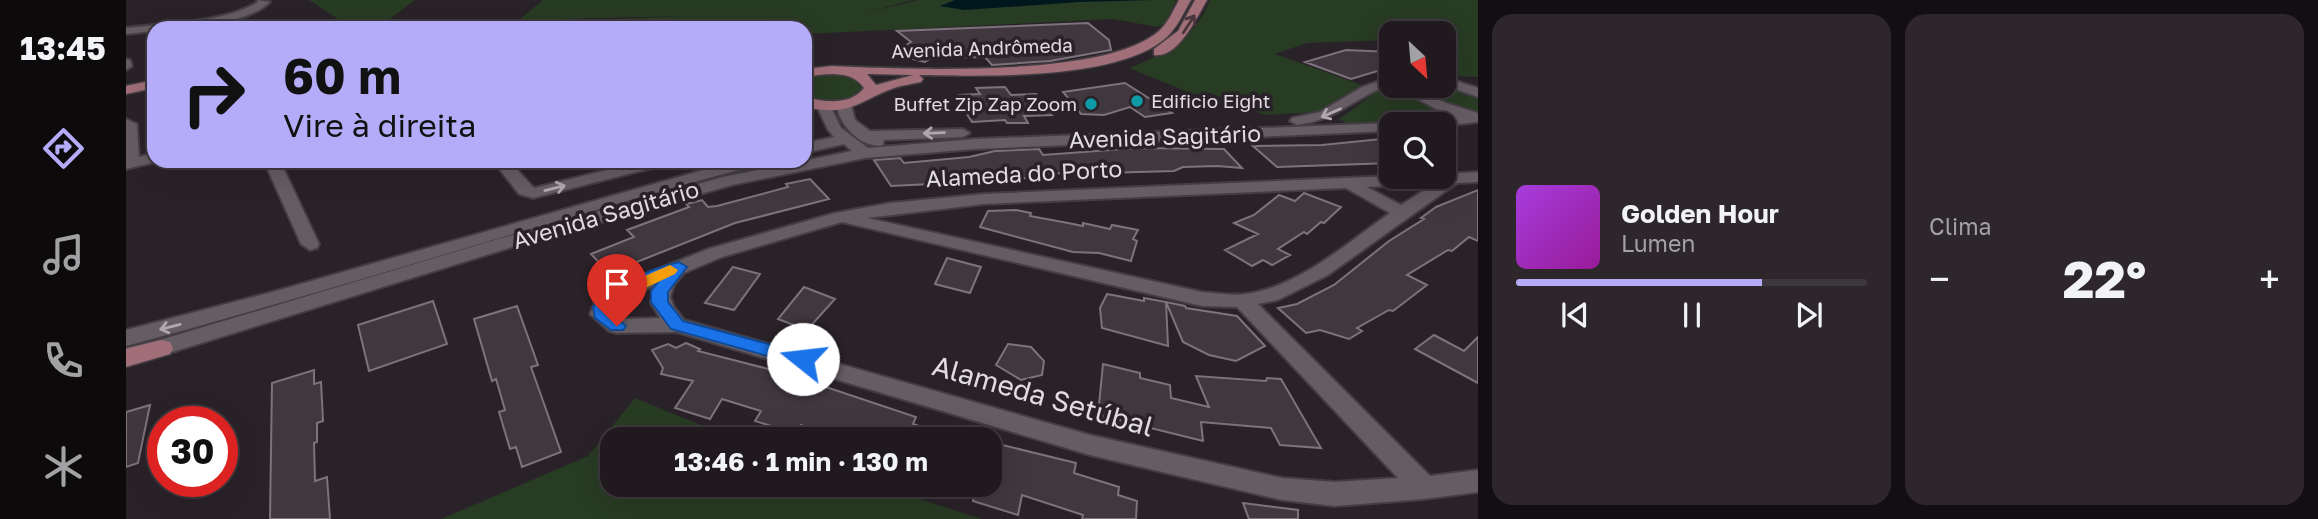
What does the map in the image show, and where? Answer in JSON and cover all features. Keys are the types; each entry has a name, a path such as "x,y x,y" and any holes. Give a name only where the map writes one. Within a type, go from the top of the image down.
{"main road":[{"name":"Avenida Andrômeda","path":"812,71 1004,70 1091,63 1133,51 1157,39 1164,34 1185,0"},
{"name":"Avenida Andrômeda","path":"812,103 844,104 905,81 1021,77 1109,68 1161,51 1174,42 1192,19 1201,0"},
{"path":"838,70 868,82 871,88 868,94"},
{"path":"126,90 147,86"},
{"path":"126,96 147,92"},
{"path":"126,357 161,348"}],"street":[{"path":"194,21 234,15 262,6 265,2 262,0"},
{"path":"126,31 147,28"},
{"path":"1456,80 1478,80"},
{"path":"1456,85 1478,93"},
{"name":"Avenida Sagitário","path":"812,159 867,144 1303,121 1338,111 1367,90 1379,86"},
{"path":"1424,98 1476,118"},
{"path":"844,104 843,110 849,123 867,144"},
{"path":"823,105 829,120 845,139"},
{"path":"1456,120 1476,118"},
{"path":"126,123 130,124 128,163 147,159"},
{"name":"Avenida Sagitário","path":"867,144 890,150 1379,128"},
{"path":"812,146 845,139 867,144"},
{"path":"275,168 310,244"},
{"path":"507,168 525,190 533,193 634,168"},
{"name":"Avenida Sagitário","path":"161,348 214,324 600,201 721,168"},
{"name":"Avenida Sagitário","path":"126,338 214,324 777,168"},
{"name":"Alameda do Porto","path":"1456,179 1477,177"},
{"name":"Alameda do Porto","path":"601,314 601,307 618,293 679,267 715,253 841,217 919,204 1379,182"},
{"path":"1347,184 1402,212"},
{"path":"841,217 1202,299 1243,301 1271,295 1321,271 1438,189"},
{"path":"919,204 916,217 919,227 927,237"},
{"path":"677,325 659,302 660,291 679,267"},
{"path":"1243,301 1424,488"},
{"name":"Alameda Setúbal","path":"601,314 617,326 677,325 750,344 1090,445 1269,486 1335,494 1478,481"}],"green space":[{"path":"309,0 415,0 387,21 341,21"},
{"path":"543,0 913,0 868,12 919,0 1176,0 1166,23 1157,27 1113,19 812,34 812,21 568,21 684,16 519,20"},
{"path":"1210,0 1478,0 1478,77 1456,76 1456,21 1379,21 1379,40 1307,43 1275,54 1362,85 1319,112 1265,115 1210,93 1193,94 1129,68 1177,43 1204,13"},
{"path":"839,73 858,79 865,89 844,101 812,101 812,75"},
{"path":"1456,87 1478,96 1478,112 1462,111 1431,98 1456,98"},
{"path":"1379,92 1379,98 1418,98 1453,112 1379,112 1379,125 1352,126 1339,119"},
{"path":"635,398 706,427 612,427"},
{"path":"600,441 600,497 913,497 981,519 441,519 588,456"}],"water":[{"path":"955,0 1154,0 964,10 940,6"}],"building":[{"path":"1088,23 1109,40 1111,50 1050,61 992,65 985,57 931,58 925,62 892,54 911,42 897,31"},
{"path":"1346,50 1379,51 1379,71 1351,79 1305,62"},
{"path":"1125,83 1172,113 1145,117 1130,107 1104,115 1081,114 1063,92"},
{"path":"1005,87 1011,95 1036,94 1052,115 1024,116 1028,123 1007,123 1005,120 972,122 961,105 965,104 959,95 980,94 976,88"},
{"path":"1379,139 1379,163 1277,167 1253,146 1322,145"},
{"path":"1137,148 1224,149 1242,168 1183,167 1174,171 1102,173 1097,168 1038,174 1041,178 963,179 950,181 951,183 891,186 874,160 900,158 904,163 969,157 995,151 1039,149 1043,155"},
{"path":"810,179 829,199 735,223 609,273 591,254 634,237 627,230 689,207 686,204 702,200 708,207 717,206"},
{"path":"1478,190 1478,241 1469,237 1452,251 1448,250 1407,275 1427,285 1393,311 1389,310 1357,328 1362,331 1349,339 1320,330 1306,333 1278,308 1297,304 1334,285 1389,241 1424,219 1421,218 1436,207"},
{"path":"1304,193 1341,207 1324,223 1321,222 1307,234 1304,232 1278,249 1290,255 1272,265 1263,260 1252,266 1225,250 1258,234 1234,223 1254,215 1279,195 1295,201"},
{"path":"1016,210 1031,213 1030,216 1083,226 1083,223 1110,229 1112,225 1138,230 1133,239 1137,241 1131,261 1099,253 1073,252 980,227 988,211"},
{"path":"947,258 981,267 970,293 935,284"},
{"path":"733,267 760,274 734,310 705,303"},
{"path":"804,287 835,299 807,330 778,319"},
{"path":"1107,294 1166,302 1168,346 1102,328 1100,308"},
{"path":"433,301 447,344 369,371 358,325"},
{"path":"1166,302 1237,316 1265,346 1236,361 1209,355 1183,342"},
{"path":"517,306 538,365 531,367 561,452 522,467 516,447 510,449 499,412 505,410 496,379 492,381 474,319"},
{"path":"1434,335 1464,351 1478,337 1478,383 1415,349"},
{"path":"686,343 700,349 698,351 784,373 916,417 913,424 922,427 774,427 755,421 761,411 722,399 710,419 675,408 693,381 661,374 663,368 652,350 668,344 676,348"},
{"path":"1008,344 1031,347 1044,361 1042,375 1021,380 996,365"},
{"path":"1103,364 1140,373 1140,378 1170,385 1171,398 1209,407 1196,376 1266,381 1267,378 1281,379 1321,448 1280,445 1271,428 1201,422 1203,441 1098,415"},
{"path":"314,370 314,384 321,382 323,421 317,423 317,442 314,443 315,481 327,477 330,519 270,519 272,383"},
{"path":"150,405 147,406 147,420 138,463 126,467 126,412"},
{"path":"1002,445 1076,463 1074,473 1119,487 1118,495 1137,501 1136,519 1082,519 1083,515 1022,495 1018,515 973,501 974,497 1002,497"},
{"path":"1243,503 1298,510 1298,519 1249,519"}],"slow traffic":[{"path":"612,297 670,270"}],"place":[{"name":"Edificio Eight","path":"1137,101"},
{"name":"Buffet Zip Zap Zoom","path":"1091,104"}],"route":[{"path":"617,326 601,314 601,307 607,300 679,267 665,281 659,302 677,325 803,359"}]}
